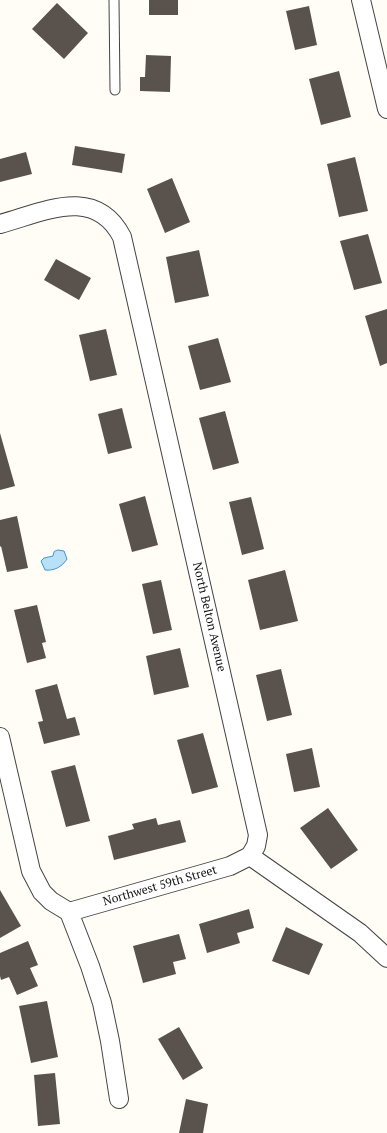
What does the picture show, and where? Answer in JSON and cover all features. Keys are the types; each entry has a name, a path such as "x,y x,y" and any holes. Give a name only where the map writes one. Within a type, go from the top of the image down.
{"street":[{"path":"361,0 387,109"},
{"name":"North Belton Avenue","path":"0,224 64,207 75,205 87,206 105,215 117,226 122,237 258,835 256,846 250,856"},
{"path":"0,737 31,871 42,892 51,901 69,912 90,966 102,1003 119,1099"},
{"path":"250,856 360,933 387,958"},
{"name":"Northwest 59th Street","path":"69,912 230,866 250,856"}],"lane":[{"path":"114,0 115,90"}],"water":[{"path":"58,550 64,551 67,559 58,568 45,570 41,561 44,558 53,556 54,552"}],"building":[{"path":"149,0 178,0 178,15 149,15"},
{"path":"57,3 88,33 64,59 32,29"},
{"path":"309,6 317,45 295,50 286,11"},
{"path":"146,55 171,56 170,92 140,91 140,77 145,77"},
{"path":"339,71 351,117 321,125 309,79"},
{"path":"75,146 125,154 122,173 72,165"},
{"path":"26,152 32,174 0,182 0,159"},
{"path":"355,157 368,211 339,217 327,164"},
{"path":"172,178 190,222 165,233 147,189"},
{"path":"368,234 382,283 354,290 340,241"},
{"path":"199,250 209,296 175,303 166,257"},
{"path":"56,259 91,278 79,300 44,280"},
{"path":"387,309 387,363 380,366 365,316"},
{"path":"106,329 117,375 90,381 79,335"},
{"path":"218,338 231,382 200,390 188,346"},
{"path":"122,408 132,448 108,454 98,414"},
{"path":"225,411 239,463 213,470 199,418"},
{"path":"0,433 15,486 0,490"},
{"path":"145,496 158,545 132,552 119,504"},
{"path":"251,497 264,549 242,555 229,502"},
{"path":"17,516 28,568 7,572 0,547 0,520"},
{"path":"285,570 298,621 260,630 248,580"},
{"path":"161,580 172,630 153,634 142,584"},
{"path":"37,605 46,642 42,643 46,658 27,663 14,610"},
{"path":"180,648 189,687 154,695 146,656"},
{"path":"281,669 292,715 267,721 256,675"},
{"path":"57,684 67,719 75,717 80,735 44,744 38,722 43,721 35,690"},
{"path":"203,733 218,787 192,794 177,740"},
{"path":"312,748 320,787 294,792 286,754"},
{"path":"75,765 90,821 66,827 51,771"},
{"path":"328,808 358,850 331,869 300,828"},
{"path":"156,818 158,825 180,820 186,842 114,860 108,836 134,829 132,824"},
{"path":"0,890 21,926 0,938"},
{"path":"249,909 254,928 237,933 240,943 207,953 199,924"},
{"path":"286,927 323,944 309,975 272,961"},
{"path":"179,934 186,959 173,962 176,974 143,983 133,946"},
{"path":"28,941 38,965 30,968 38,986 17,995 9,977 1,980 0,953"},
{"path":"47,1001 58,1057 31,1063 19,1006"},
{"path":"179,1027 203,1068 183,1080 158,1039"},
{"path":"55,1073 60,1124 38,1126 34,1075"},
{"path":"186,1099 208,1104 203,1133 179,1133"}]}
